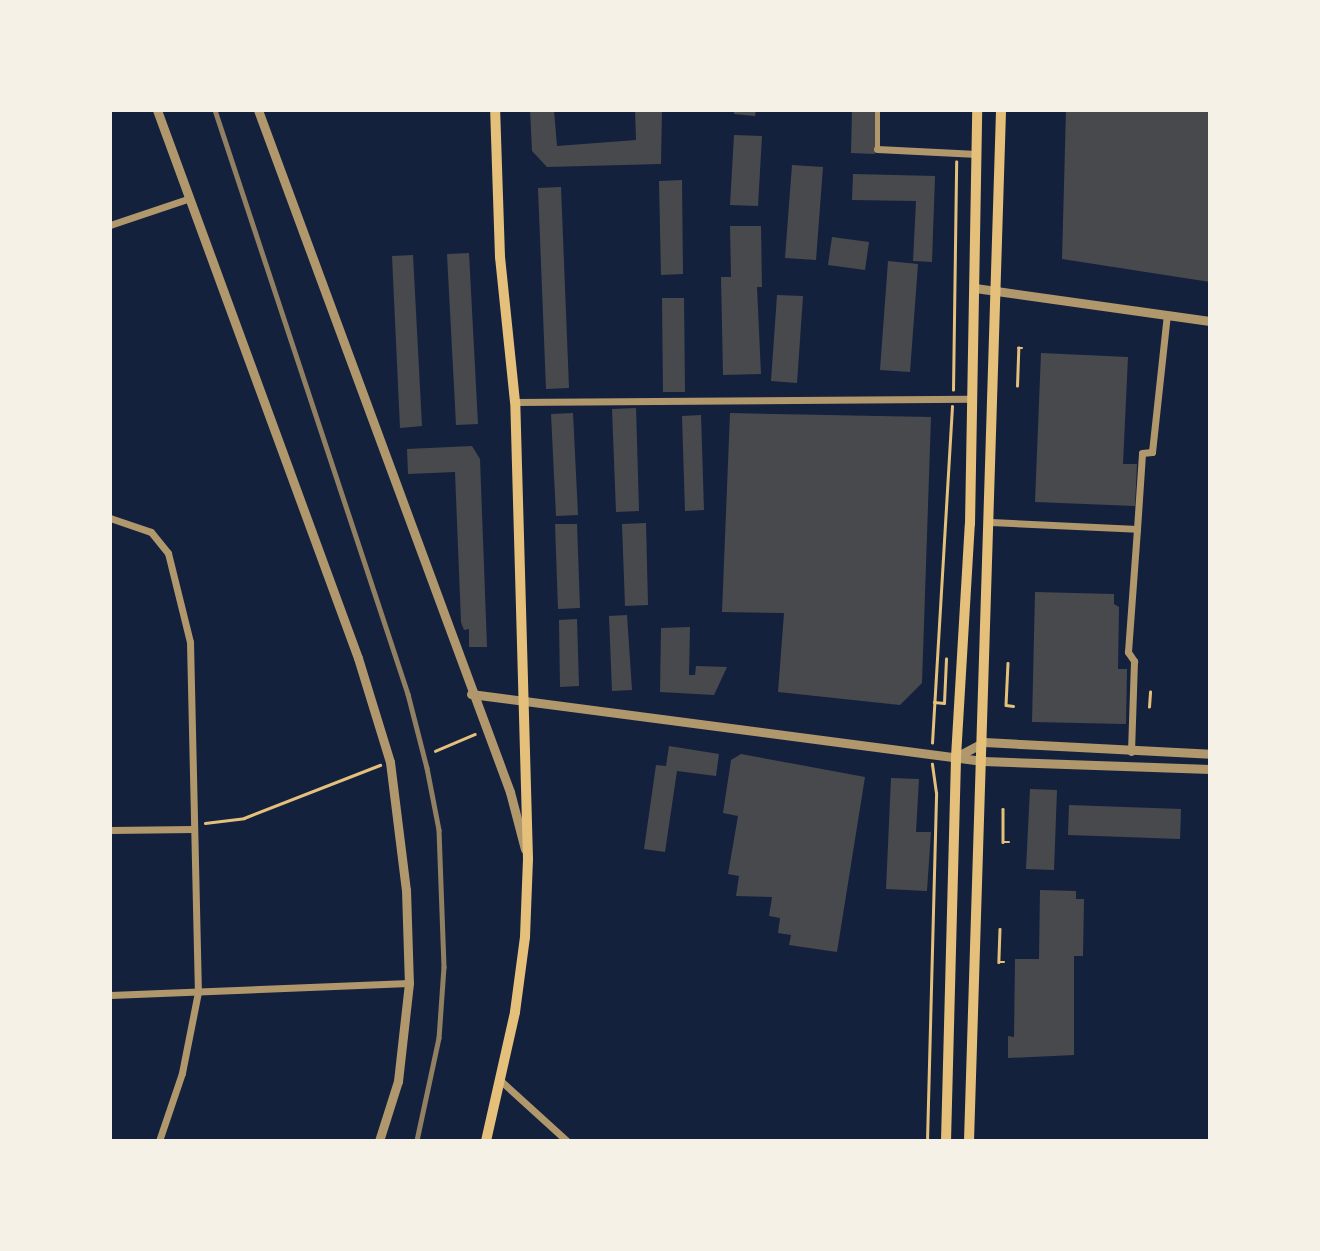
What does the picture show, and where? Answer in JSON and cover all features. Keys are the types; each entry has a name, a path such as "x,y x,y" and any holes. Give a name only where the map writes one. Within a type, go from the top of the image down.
{"main road":[{"path":"486,1141 502,1081 525,937 528,859 515,402 500,257 495,110"},
{"path":"946,1141 957,757 970,524 970,399 975,288 977,110"},
{"path":"969,1141 991,522 1001,110"}],"street":[{"path":"157,110 358,658 390,762 406,890 409,984 398,1081 379,1141"},
{"path":"258,110 471,694 510,792 528,859"},
{"path":"877,110 877,149 977,154"},
{"path":"110,225 190,198"},
{"path":"975,288 1210,321"},
{"path":"1131,751 1134,661 1128,652 1142,453 1152,452 1167,315"},
{"path":"515,402 970,399"},
{"path":"110,518 151,532 168,553 190,642 198,992 181,1073 159,1141"},
{"path":"991,522 1138,528"},
{"path":"471,694 983,761 1210,769"},
{"path":"957,757 984,743 1210,754"},
{"path":"110,830 194,826"},
{"path":"110,995 409,984"},
{"path":"502,1081 567,1141"}],"path":[{"path":"927,1141 936,793 931,754 953,399 956,153"},
{"path":"1017,386 1018,348 1022,348"},
{"path":"934,702 944,702 946,659"},
{"path":"1008,663 1006,705 1013,706"},
{"path":"1149,707 1150,692"},
{"path":"435,751 485,730"},
{"path":"194,826 244,818 360,769 390,762"},
{"path":"1003,809 1003,842 1009,842"},
{"path":"1000,929 999,962 1004,962"}],"building":[{"path":"530,110 554,110 557,146 636,140 635,110 662,110 661,164 547,167 532,151"},
{"path":"734,110 756,110 755,116 734,114"},
{"path":"852,110 875,110 875,154 851,153"},
{"path":"1066,110 1210,110 1210,282 1062,259"},
{"path":"734,135 762,136 758,206 730,205"},
{"path":"792,165 823,167 816,260 785,258"},
{"path":"853,174 935,176 932,262 913,261 916,201 852,200"},
{"path":"682,180 683,274 661,275 659,181"},
{"path":"561,187 569,388 546,389 538,188"},
{"path":"730,226 761,226 762,287 757,287 761,374 723,375 721,277 731,277"},
{"path":"832,237 869,242 865,270 828,265"},
{"path":"469,253 478,424 456,425 447,254"},
{"path":"413,255 422,426 400,428 392,256"},
{"path":"888,261 918,264 910,372 880,370"},
{"path":"777,295 803,296 797,383 771,381"},
{"path":"662,298 684,298 685,392 663,392"},
{"path":"1041,353 1128,357 1123,464 1137,464 1135,506 1035,502"},
{"path":"636,408 639,511 616,512 612,409"},
{"path":"573,413 578,515 556,516 551,414"},
{"path":"730,413 931,417 922,683 900,705 778,692 784,613 722,612"},
{"path":"701,415 704,510 685,511 682,416"},
{"path":"472,446 480,459 487,647 469,647 469,629 464,630 461,622 455,472 408,474 407,449"},
{"path":"646,523 648,605 625,606 622,524"},
{"path":"555,524 577,524 580,608 558,609"},
{"path":"1035,592 1114,594 1114,604 1119,607 1118,669 1127,669 1126,724 1032,722"},
{"path":"627,615 632,690 612,691 609,616"},
{"path":"577,619 579,686 560,687 559,620"},
{"path":"690,627 689,675 695,675 696,666 727,667 714,695 660,692 661,628"},
{"path":"669,746 719,754 716,776 677,771 665,852 644,849 656,765 666,766"},
{"path":"741,754 865,777 837,952 789,945 791,935 778,933 780,918 769,916 772,897 736,896 739,876 728,874 738,816 723,813 731,760"},
{"path":"891,778 919,779 916,832 931,832 927,891 886,889"},
{"path":"1030,789 1057,790 1054,870 1026,869"},
{"path":"1069,805 1181,809 1180,839 1068,835"},
{"path":"1040,890 1076,891 1076,899 1084,899 1083,956 1074,956 1074,1055 1008,1058 1008,1036 1014,1037 1015,959 1039,959"}],"railway":[{"path":"215,110 408,694 427,768 439,830 444,967 439,1038 417,1141"}]}
